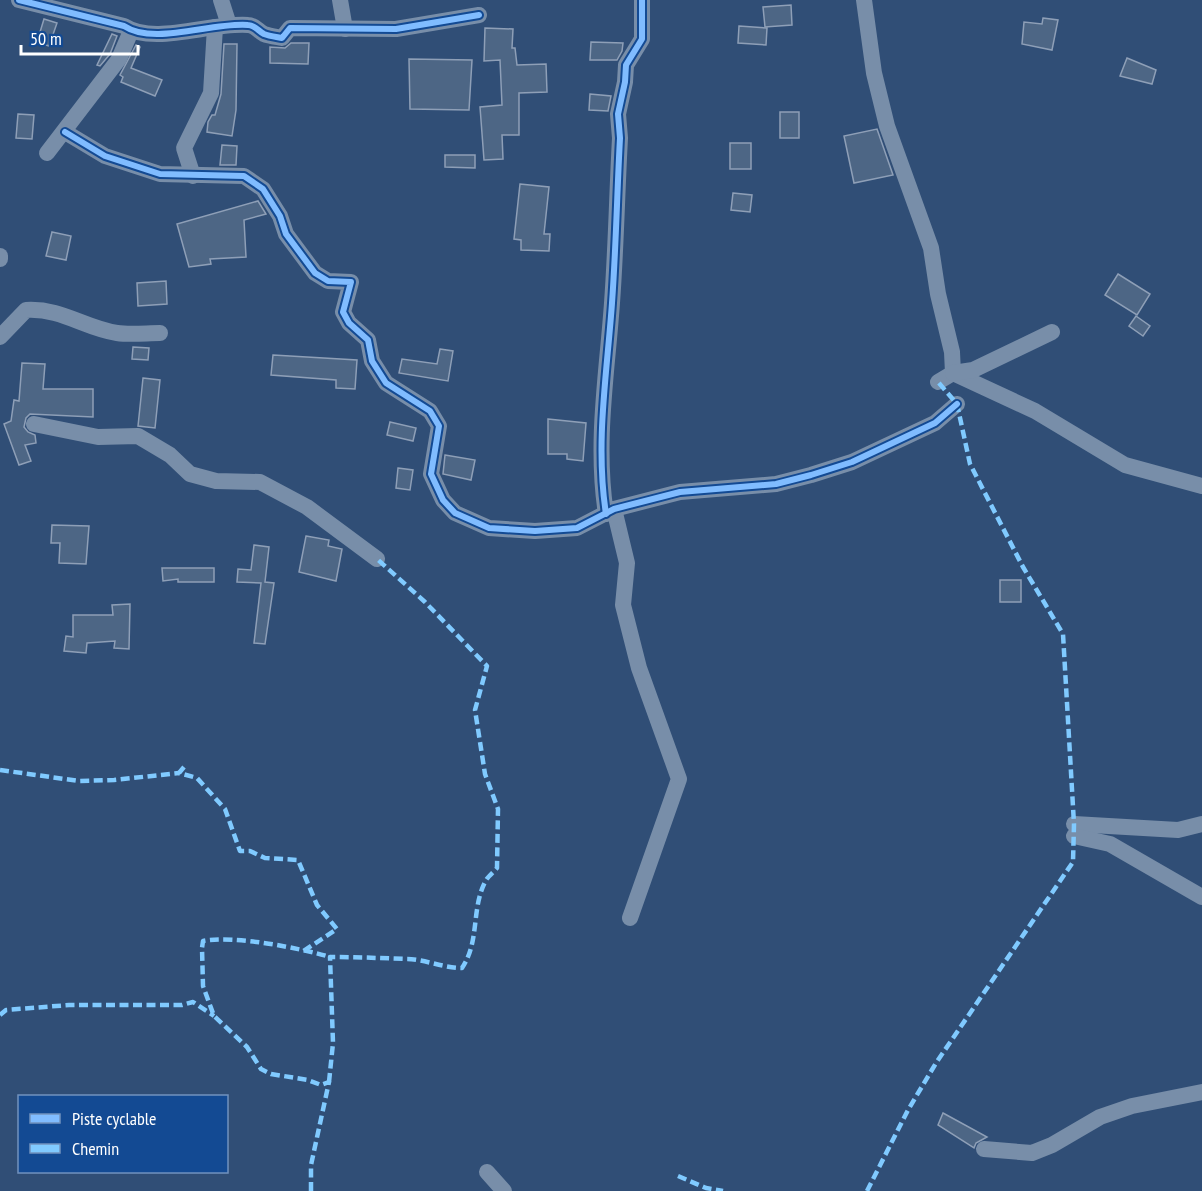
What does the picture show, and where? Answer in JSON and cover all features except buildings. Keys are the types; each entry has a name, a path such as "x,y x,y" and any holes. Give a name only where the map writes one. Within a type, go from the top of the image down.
{"street":[{"path":"19,0 124,26 131,31 149,36 222,26 251,25 264,34 282,38 291,28 396,29 478,9"},
{"path":"193,176 184,148 211,93 222,26 221,0"},
{"path":"340,0 345,29"},
{"path":"630,918 679,779 639,668 623,605 627,563 600,479 601,426 612,303 620,138 618,114 626,82 626,65 642,39 642,0"},
{"path":"864,0 874,73 887,126 930,248 952,352 953,373"},
{"path":"47,153 119,59 131,31"},
{"path":"65,132 105,156 160,174 243,176 263,189 280,216 286,234 307,264 328,282 351,282 343,312 368,340 372,361 386,383 430,411 439,426 431,474 443,500 455,513 489,528 535,531 578,528 610,512 680,492 776,484 842,466 935,423 957,404"},
{"path":"0,337 26,310 63,314 117,333 160,333"},
{"path":"938,382 953,373 973,370 1052,332"},
{"path":"953,373 1035,411 1125,465 1202,486"},
{"path":"34,424 98,437 138,436 170,455 190,474 216,481 260,482 307,507 377,559"},
{"path":"1202,824 1178,830 1074,830 1110,844 1202,897"},
{"path":"984,1149 1032,1153 1052,1145 1100,1117 1132,1106 1202,1092"},
{"path":"487,1172 504,1191"}],"marked path":[{"path":"867,1191 908,1110 936,1063 1073,862 1074,824 1063,634 1023,567 970,464 957,404 938,382"},
{"path":"329,1082 333,1043 330,957 413,959 462,968 471,947 481,893 486,880 497,868 498,809 485,774 475,710 487,666 425,602 377,559"},
{"path":"184,767 179,773 197,778 225,809 240,851 250,851 265,858 298,860 317,905 337,929 302,952"},
{"path":"0,770 79,781 179,773"},
{"path":"311,1191 311,1165 329,1082 321,1085 308,1080 271,1074 261,1069 247,1047 214,1016 203,986 202,948 203,941 248,941 285,946 330,957"},
{"path":"0,1015 6,1010 69,1005 182,1005 193,1002 214,1016"},
{"path":"678,1176 706,1188 723,1191"}],"cycle path":[{"path":"19,0 124,26 136,32 151,34 250,25 264,34 282,38 290,28 396,29 479,15"},
{"path":"606,514 602,435 615,262 620,138 618,114 626,65 642,39 642,0"},
{"path":"65,132 105,156 160,174 244,176 263,189 280,216 286,234 315,273 328,281 351,282 343,312 349,323 368,340 372,361 386,383 430,411 439,426 431,474 443,500 455,513 489,528 535,531 577,528 614,509 680,492 776,484 811,475 852,462 935,423 957,404"}]}
